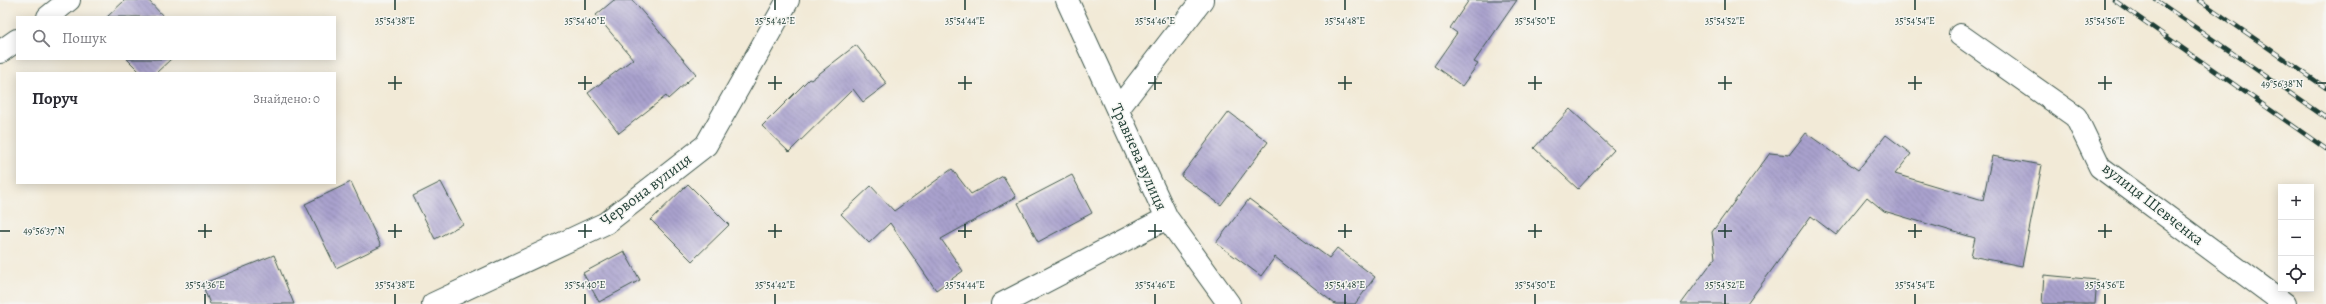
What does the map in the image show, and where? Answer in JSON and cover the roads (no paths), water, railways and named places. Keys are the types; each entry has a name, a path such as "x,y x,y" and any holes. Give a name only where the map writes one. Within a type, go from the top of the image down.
{"street":[{"path":"49,16 69,0"},
{"name":"Червона вулиця","path":"433,304 606,223 706,145 788,0"},
{"name":"Травнева вулиця","path":"1067,0 1167,218 1229,304"},
{"path":"1118,109 1202,0"},
{"name":"вулиця Шевченка","path":"1960,34 2076,117 2100,166 2285,304"},
{"path":"0,52 16,41"},
{"path":"1002,304 1167,218"}],"railway":[{"path":"2114,0 2326,149"},
{"path":"2156,0 2326,118"},
{"path":"2199,0 2326,88"}]}
